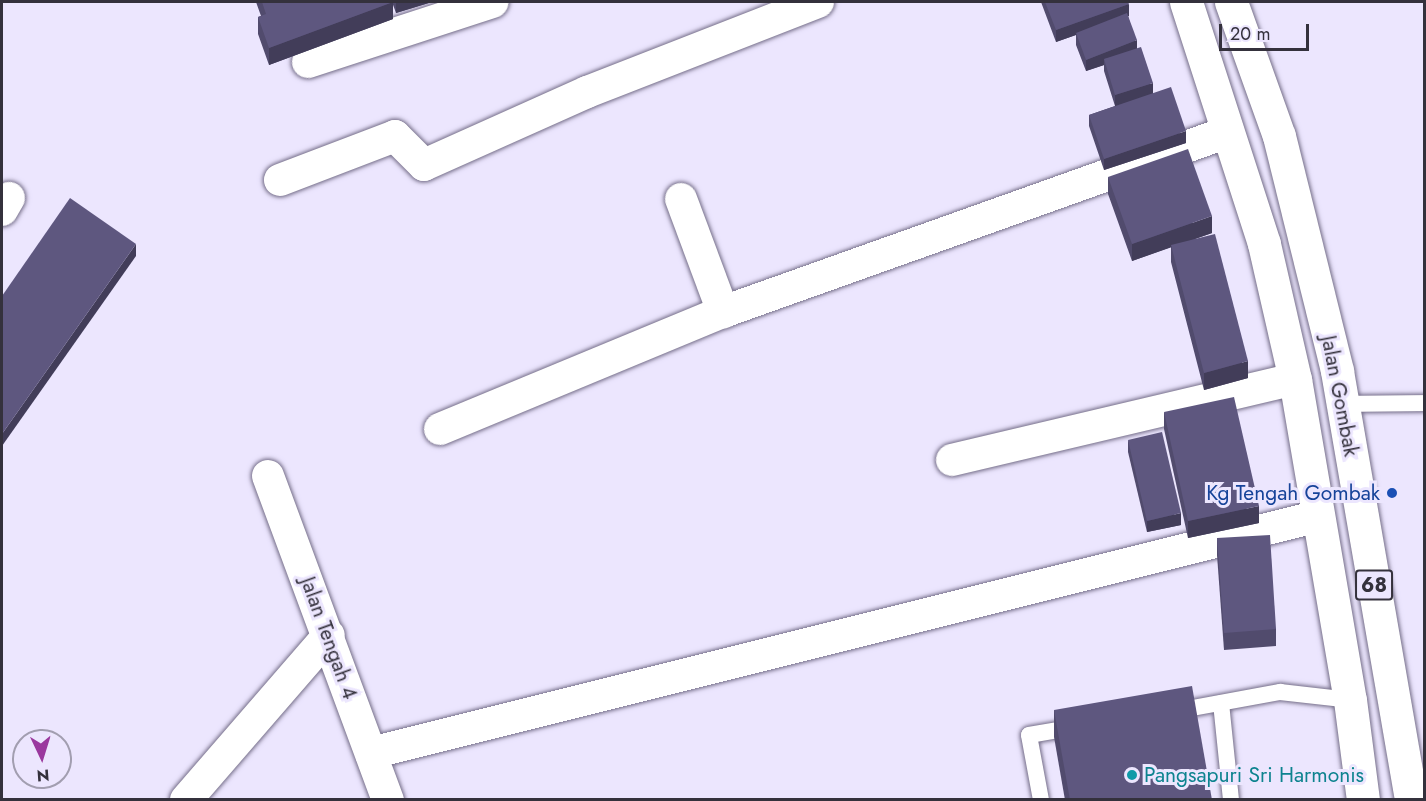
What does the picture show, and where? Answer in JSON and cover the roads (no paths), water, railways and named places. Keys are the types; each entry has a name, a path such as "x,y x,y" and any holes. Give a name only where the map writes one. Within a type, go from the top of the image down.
{"main road":[{"name":"Jalan Gombak","path":"1185,2 1264,244 1295,379 1350,700 1363,800"},
{"name":"Jalan Gombak","path":"1231,2 1280,136 1343,404 1411,800"}],"street":[{"path":"308,62 493,2"},
{"path":"280,180 395,136 424,165 587,92 818,2"},
{"path":"440,429 723,312 1228,132"},
{"path":"681,199 723,312"},
{"path":"952,460 1295,379"},
{"name":"Jalan Tengah 4","path":"268,476 329,635 388,800"},
{"path":"371,753 1319,516"},
{"path":"186,800 329,635"}],"lane":[{"path":"1343,404 1425,403"},
{"path":"1164,712 1280,692 1350,700"},
{"path":"1221,703 1232,800"},
{"path":"1041,800 1029,735 1097,724"}],"place":[{"name":"Kg Tengah Gombak","path":"1392,493"},
{"name":"Pangsapuri Sri Harmonis","path":"1132,775"}]}
